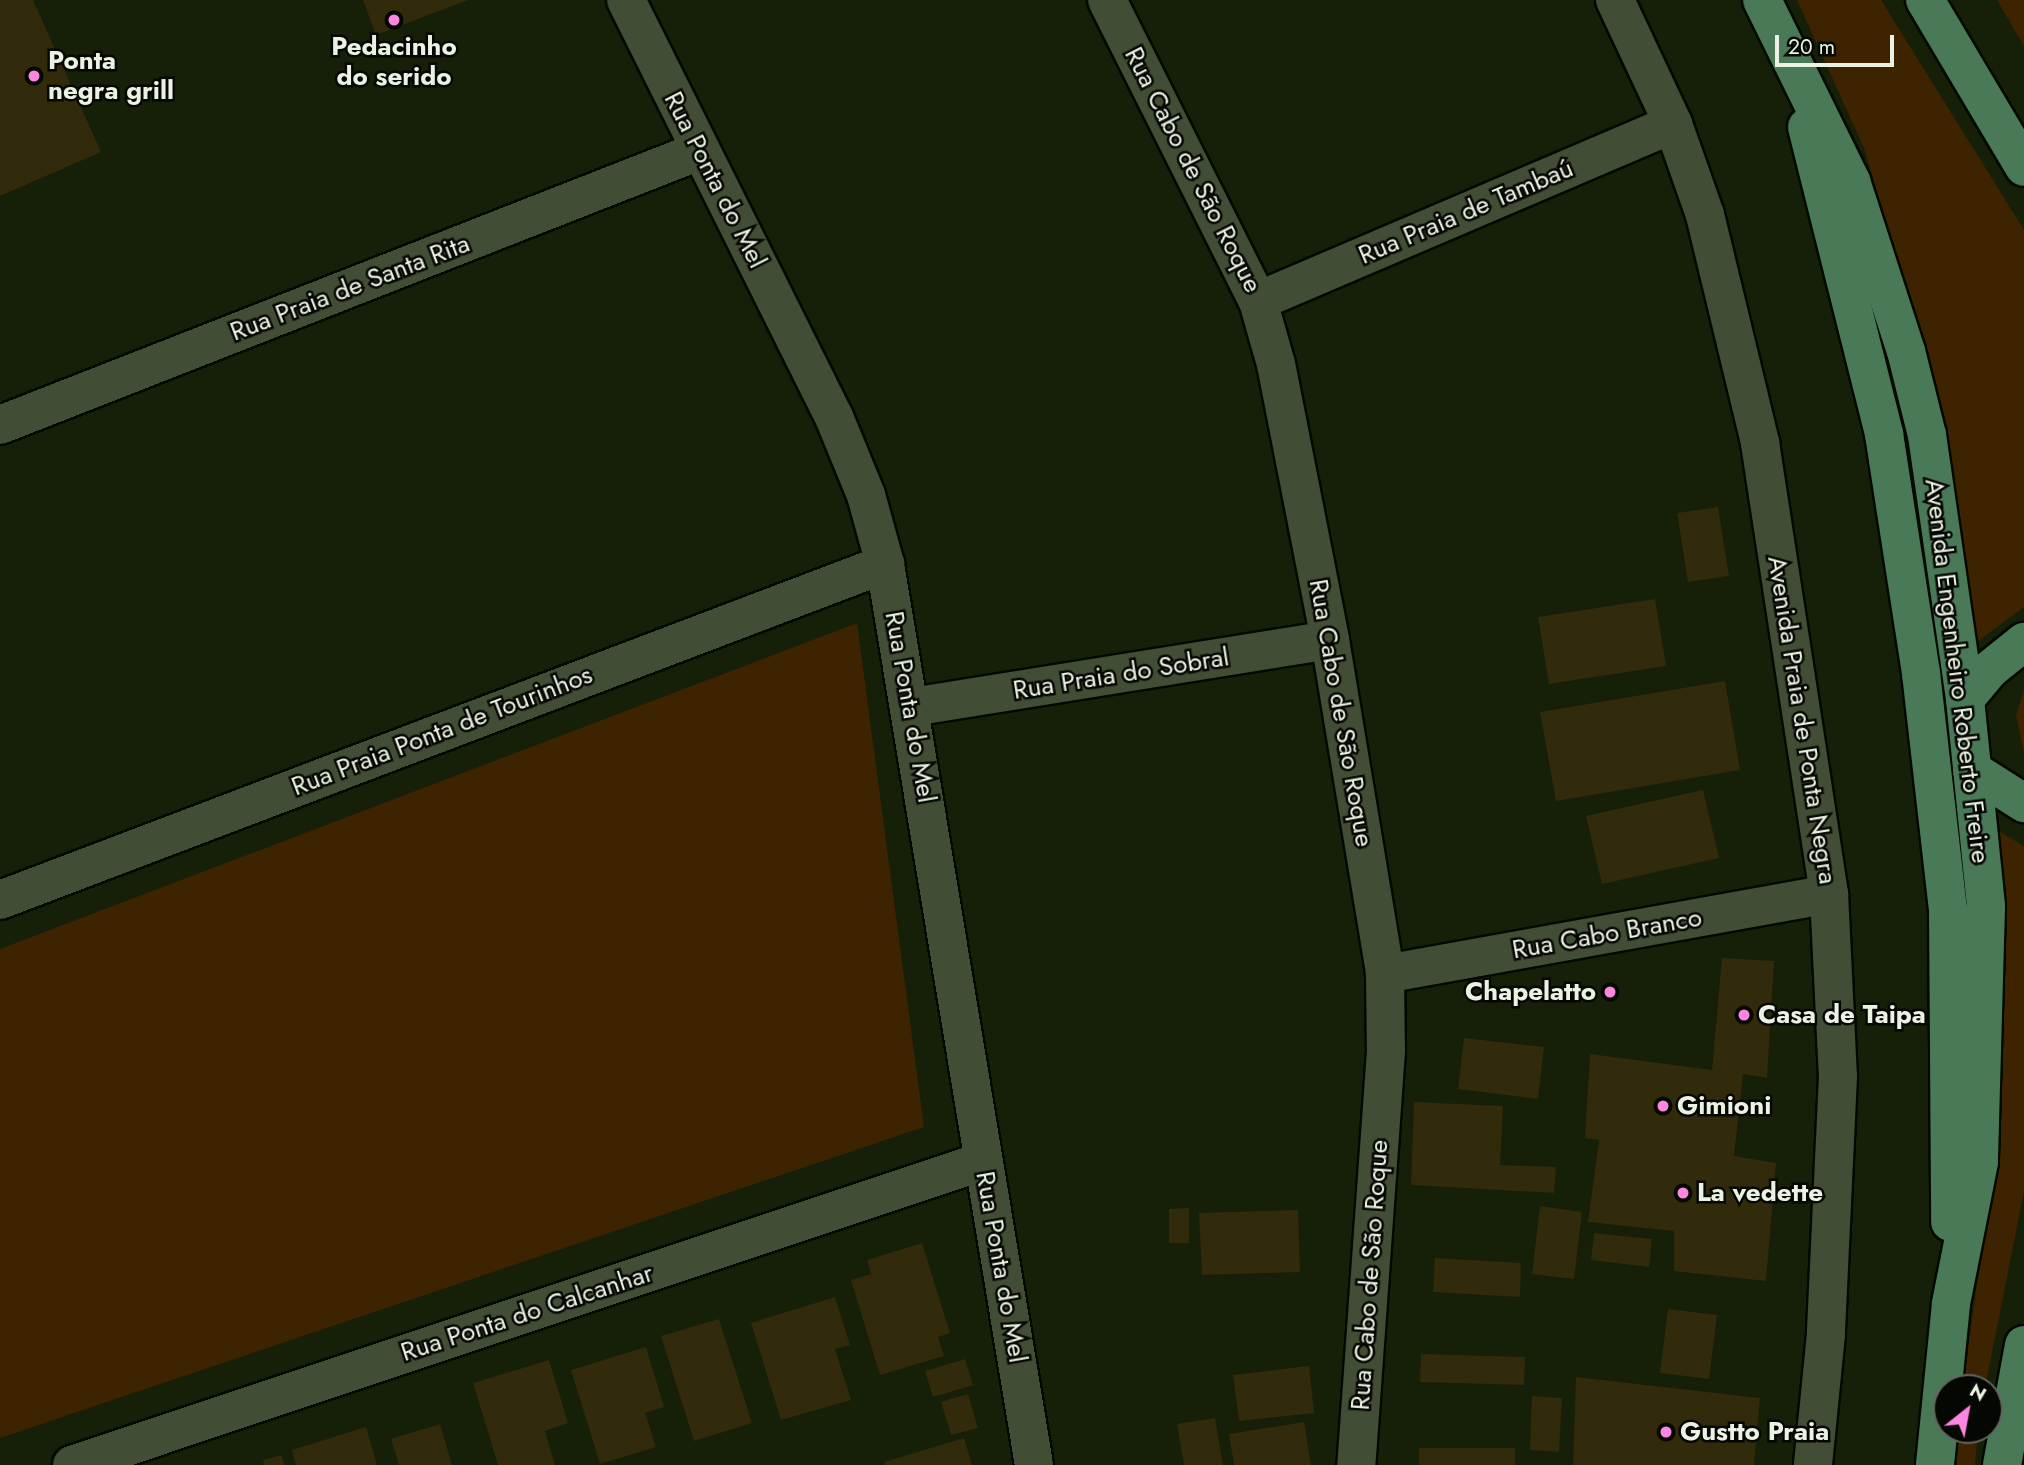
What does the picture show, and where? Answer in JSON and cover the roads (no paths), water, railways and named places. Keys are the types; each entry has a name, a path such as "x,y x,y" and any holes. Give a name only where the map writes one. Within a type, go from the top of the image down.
{"main road":[{"name":"Avenida Engenheiro Roberto Freire","path":"1762,0 1851,181 1906,351 1927,435 1965,699 1986,907 1979,1162 1951,1304 1935,1465"},
{"path":"1925,0 2021,154"},
{"name":"Avenida Engenheiro Roberto Freire","path":"1791,60 1884,434 1921,673 1948,909 1951,1304"},
{"path":"1965,699 1989,670 2024,642"},
{"path":"1972,770 2024,803"},
{"path":"2002,1465 2024,1345"}],"street":[{"name":"Rua Ponta do Mel","path":"626,0 834,417 866,495 885,564 912,707 1034,1465"},
{"name":"Rua Cabo de São Roque","path":"1107,0 1258,301 1276,364 1330,640 1385,974 1386,1051 1356,1465"},
{"name":"Avenida Praia de Ponta Negra","path":"1615,0 1674,124 1705,215 1760,443 1829,894 1838,1076 1826,1334 1813,1465"},
{"name":"Rua Praia de Tambaú","path":"1258,301 1674,124"},
{"name":"Rua Praia de Santa Rita","path":"0,425 699,151"},
{"name":"Rua Praia Ponta de Tourinhos","path":"0,900 885,564"},
{"name":"Rua Praia do Sobral","path":"912,707 1330,640"},
{"name":"Rua Cabo Branco","path":"1385,974 1829,894"},
{"name":"Rua Ponta do Calcanhar","path":"72,1465 983,1161"}],"place":[{"name":"Pedacinho do serido","path":"394,20"},
{"name":"Ponta negra grill","path":"34,76"},
{"name":"Chapelatto","path":"1610,992"},
{"name":"Casa de Taipa","path":"1744,1015"},
{"name":"Gimioni","path":"1663,1106"},
{"name":"La vedette","path":"1683,1193"},
{"name":"Gustto Praia","path":"1666,1432"}]}
